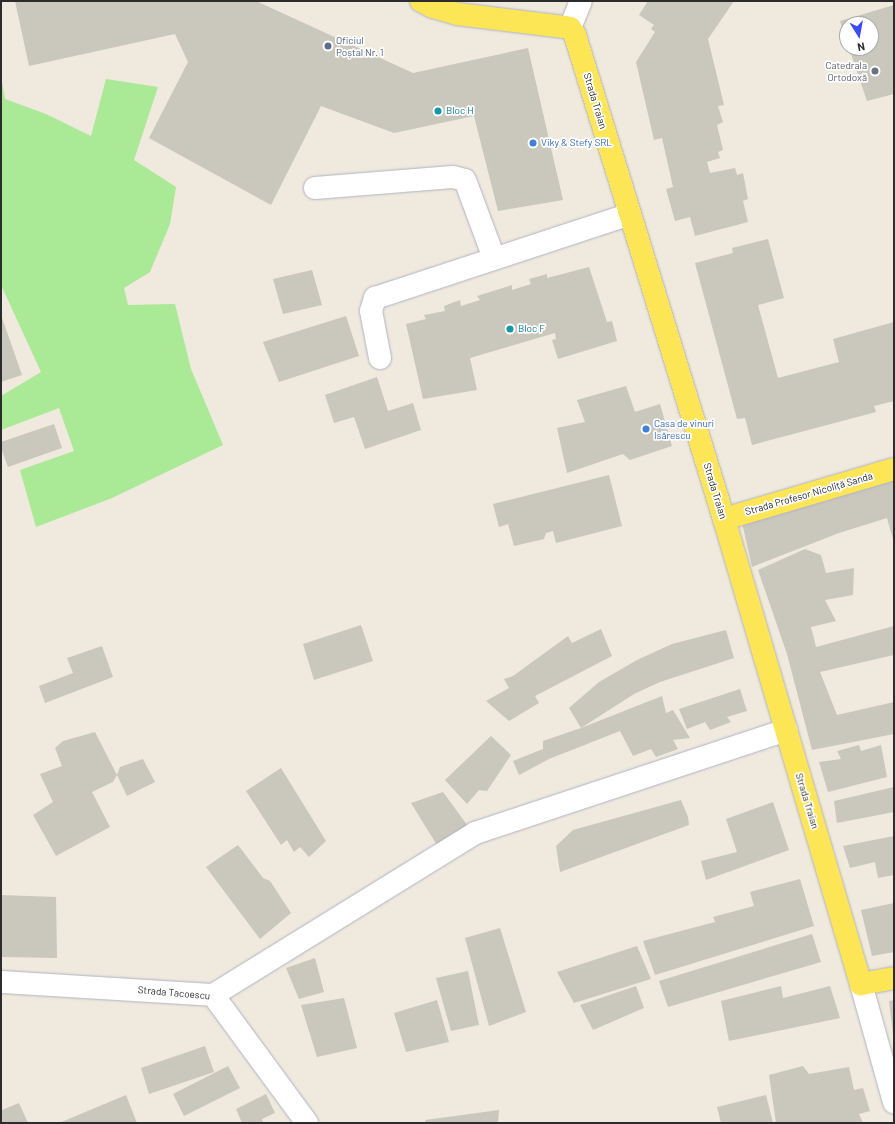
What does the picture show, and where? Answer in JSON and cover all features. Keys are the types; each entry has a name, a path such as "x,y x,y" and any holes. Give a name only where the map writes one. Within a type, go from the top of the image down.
{"main road":[{"path":"421,1 433,7 457,14 570,28"},
{"name":"Strada Traian","path":"570,28 575,35 724,519 861,984"},
{"name":"Strada Profesor Nicoliță Sanda","path":"724,519 894,469"},
{"path":"861,984 894,978"}],"street":[{"path":"570,28 581,1"},
{"path":"315,188 453,177 465,180 494,258"},
{"path":"380,358 371,311 375,298 630,214"},
{"path":"213,995 475,833 786,730"},
{"name":"Strada Tacoescu","path":"1,982 213,995 307,1123"},
{"name":"Strada Traian","path":"861,984 894,1102"}],"green space":[{"path":"1,76 5,99 46,114 91,136 106,79 158,87 134,160 176,187 170,224 150,272 124,288 128,305 175,304 191,369 223,445 112,498 36,527 20,470 74,451 59,408 1,430 1,396 41,372 1,285"}],"building":[{"name":"Bloc H","path":"15,1 256,1 413,73 528,48 563,200 498,211 474,116 394,133 321,106 271,205 149,138 188,62 175,34 29,66"},
{"path":"648,1 734,1 708,39 724,105 718,106 723,122 717,125 723,150 718,152 720,158 707,162 710,173 735,168 737,175 743,173 748,199 743,201 748,222 695,236 690,217 675,221 666,189 673,187 662,138 654,140 636,62 655,32 651,29 654,25 639,15"},
{"name":"Catedrala Ortodoxă","path":"894,5 894,94 867,101 852,56 879,56 879,16 857,16"},
{"path":"768,239 784,298 758,305 778,378 839,362 833,339 894,322 894,401 874,406 876,412 752,445 745,418 737,419 695,263 733,253 732,248"},
{"name":"Bloc F","path":"589,267 607,322 612,321 617,341 558,359 552,340 556,339 555,333 470,358 477,390 423,399 406,324 426,319 424,315 445,311 444,306 460,300 461,306 480,300 477,296 512,285 512,290 531,284 529,279 547,274 547,278"},
{"path":"312,270 322,305 283,314 273,279"},
{"path":"1,315 22,375 1,382"},
{"path":"346,316 359,356 279,382 263,342"},
{"path":"377,377 388,411 413,403 421,430 365,449 354,417 334,423 325,395"},
{"path":"626,386 635,412 660,404 672,446 630,460 623,454 567,473 557,428 585,422 577,400"},
{"path":"54,424 62,448 8,467 1,448 1,442"},
{"path":"609,475 622,526 556,543 553,531 546,533 544,539 514,546 508,524 499,527 493,504"},
{"path":"894,480 894,543 887,518 839,533 752,567 741,518"},
{"path":"805,549 821,555 826,573 854,568 853,595 825,600 836,621 811,627 816,647 894,626 894,655 820,672 837,715 894,702 894,734 812,750 787,654 758,570"},
{"path":"361,625 373,661 314,680 303,644"},
{"path":"601,629 612,656 535,696 539,703 509,721 486,701 509,688 504,679 513,676 568,636 572,643"},
{"path":"726,630 734,658 660,682 634,694 581,728 569,708 599,682 637,660 672,644"},
{"path":"102,646 113,677 45,703 39,686 73,673 67,658"},
{"path":"740,689 747,711 727,717 731,722 710,730 705,722 687,729 679,709"},
{"path":"662,696 666,713 673,710 690,738 673,740 678,749 656,757 651,749 633,756 620,731 549,759 519,775 513,761 543,749 543,741 581,728"},
{"path":"95,732 117,775 113,782 92,792 110,827 56,856 33,815 53,802 40,774 62,766 55,748 63,741"},
{"path":"491,736 511,755 487,791 479,790 467,804 445,780"},
{"path":"859,745 861,751 881,745 887,777 828,792 819,762 841,759 837,751"},
{"path":"143,759 155,782 127,796 117,775 120,767"},
{"path":"281,768 326,841 309,857 300,847 294,852 287,840 281,845 246,791"},
{"path":"894,787 894,812 837,823 834,801"},
{"path":"443,792 470,829 440,850 411,803"},
{"path":"681,800 688,817 689,825 560,872 556,846 573,830"},
{"path":"773,802 789,850 706,880 701,861 737,852 726,819"},
{"path":"894,836 894,875 878,878 875,862 850,868 843,846"},
{"path":"238,845 263,878 270,881 291,913 260,939 206,867"},
{"path":"800,879 814,926 655,975 643,941 715,922 713,917 754,906 750,892"},
{"path":"1,895 56,897 57,958 1,957"},
{"path":"894,903 894,952 872,956 861,910"},
{"path":"500,928 526,1012 489,1026 465,938"},
{"path":"812,934 821,962 668,1007 659,981"},
{"path":"637,946 651,979 574,1003 557,972"},
{"path":"315,958 324,992 299,999 286,968"},
{"path":"468,971 479,1025 451,1031 436,978"},
{"path":"636,986 644,1008 593,1030 580,1005"},
{"path":"781,986 783,998 830,986 840,1018 729,1041 721,1001"},
{"path":"344,998 357,1048 317,1057 301,1005"},
{"path":"437,1000 449,1042 406,1052 394,1013"},
{"path":"894,1000 894,1035 893,1035 889,1001"},
{"path":"205,1046 214,1072 149,1094 141,1068"},
{"path":"228,1066 240,1088 184,1116 173,1094"},
{"path":"803,1066 809,1074 849,1067 854,1090 863,1088 870,1111 859,1114 863,1123 776,1123 769,1075"},
{"path":"266,1094 275,1113 262,1119 263,1123 242,1123 236,1109"},
{"path":"126,1095 137,1123 59,1123"},
{"path":"766,1095 773,1123 721,1123 717,1107"},
{"path":"19,1103 28,1123 1,1123 1,1108 2,1110"},
{"path":"499,1110 498,1123 426,1123 425,1120"}],"place":[{"name":"Oficiul Poștal Nr. 1","path":"328,46"},
{"name":"Catedrala Ortodoxă","path":"875,71"},
{"name":"Bloc H","path":"438,111"},
{"name":"Viky & Stefy SRL","path":"533,143"},
{"name":"Bloc F","path":"510,329"},
{"name":"Casa de vinuri Isărescu","path":"646,429"}]}
